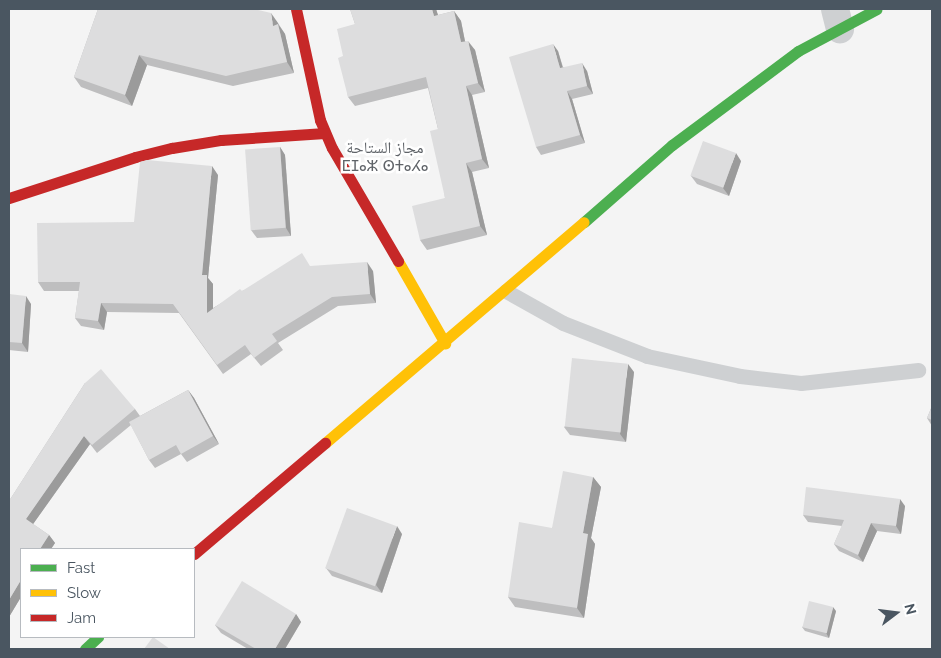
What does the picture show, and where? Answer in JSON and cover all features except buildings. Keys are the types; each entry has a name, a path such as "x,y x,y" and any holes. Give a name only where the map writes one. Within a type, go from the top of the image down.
{"main road":[{"path":"296,9 311,86 325,133 444,343"},
{"path":"195,553 506,291 672,145 798,51 837,19 877,9"},
{"path":"9,198 135,156 172,148 220,140 325,133"},
{"path":"85,649 97,638"}],"lane":[{"path":"506,291 563,323 648,356 740,376 801,383 918,370"}],"traffic: fast":[{"path":"584,222 672,145 798,51 877,9"},
{"path":"85,649 97,638"}],"traffic: slow":[{"path":"325,443 584,222"},
{"path":"398,261 445,343"}],"traffic: jam":[{"path":"296,9 320,120 332,148 398,261"},
{"path":"9,198 135,157 172,148 221,140 325,133"},
{"path":"195,553 325,443"}],"district":[{"name":"مجاز الستاحة ⵎⵊⴰⵣ ⵙⵜⴰⵃⴰ","path":"385,157"}]}
